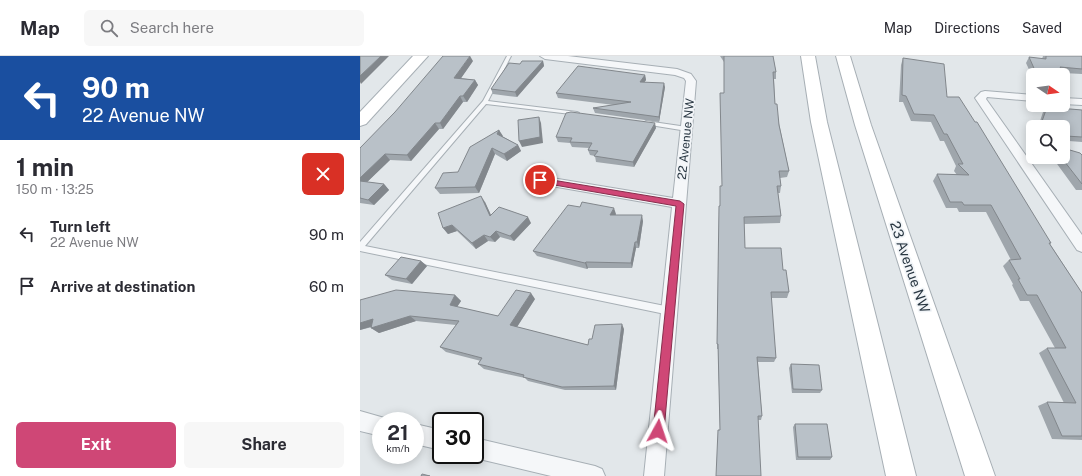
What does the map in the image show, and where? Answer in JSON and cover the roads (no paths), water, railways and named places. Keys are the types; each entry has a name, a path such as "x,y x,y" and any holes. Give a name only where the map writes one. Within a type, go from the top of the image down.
{"main road":[{"path":"360,121 421,56"},
{"path":"808,56 819,122 901,476"},
{"name":"23 Avenue NW","path":"843,56 862,125 980,476"}],"street":[{"name":"22 Avenue NW","path":"545,56 677,72 688,76 692,85 654,476"},
{"path":"1026,97 985,94 980,98 1080,240"},
{"path":"1070,101 1082,102"},
{"path":"540,180 680,204"},
{"path":"360,421 372,424"},
{"path":"484,450 595,476"}],"lane":[{"path":"509,56 484,102 360,247 670,311"},
{"path":"484,102 586,115"},
{"path":"640,122 687,129"}]}
